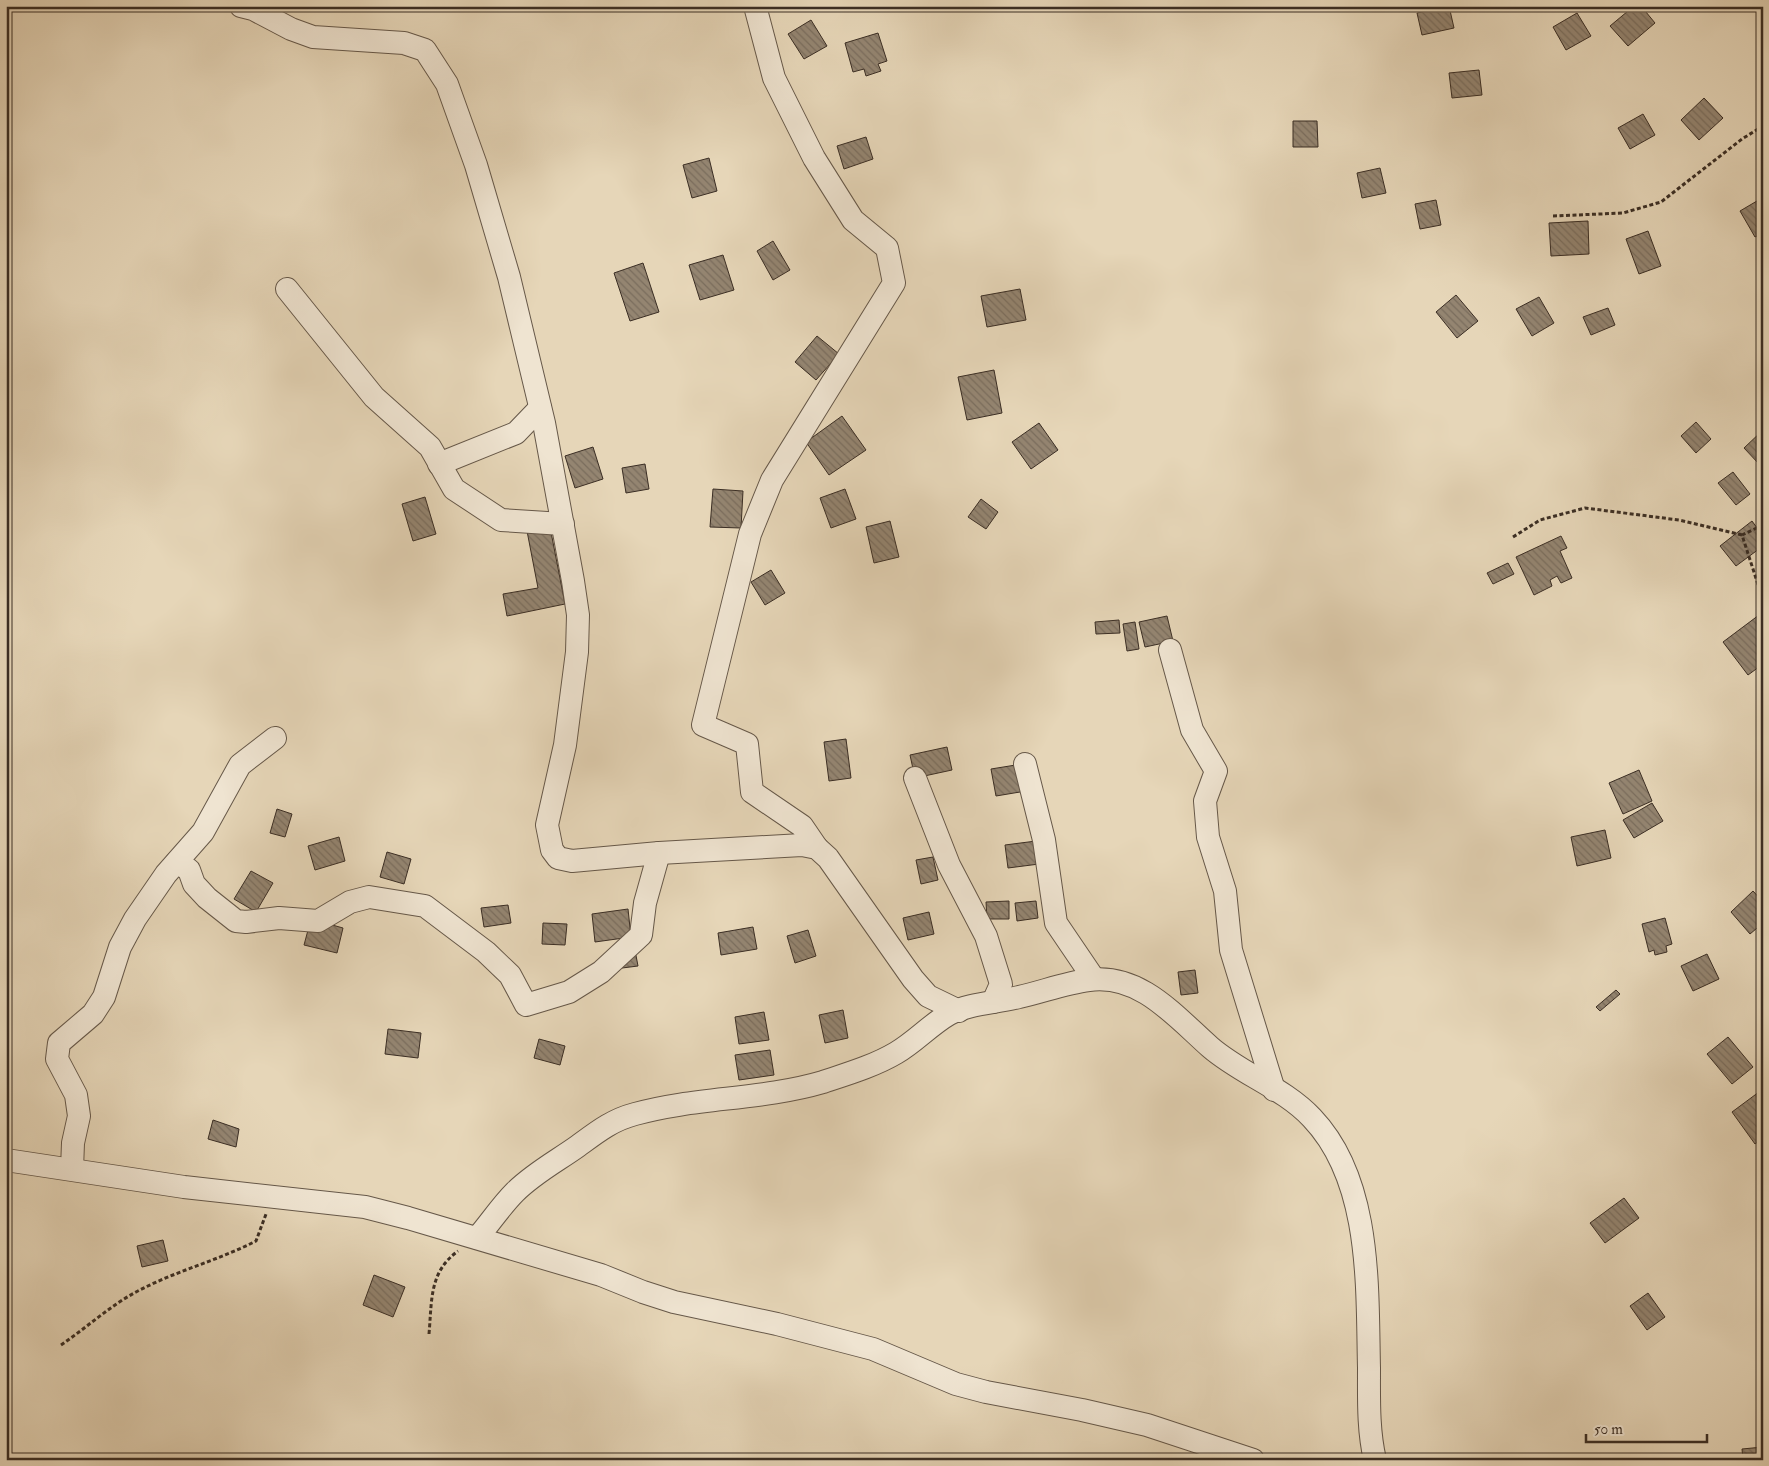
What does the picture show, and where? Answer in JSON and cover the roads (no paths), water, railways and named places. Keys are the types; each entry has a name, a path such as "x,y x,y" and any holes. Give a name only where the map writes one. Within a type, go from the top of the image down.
{"street":[{"path":"241,6 253,9 291,29 314,37 404,43 425,50 435,62 447,84 476,165 509,277 540,408 578,614 578,652 565,745 547,825 552,850 558,858 572,861 659,853 802,845 817,848"},
{"path":"755,6 774,78 814,158 853,220 887,248 894,283 772,480 750,534 703,725 747,744 752,792 802,826 817,848 828,858 913,979 928,996 959,1011"},
{"path":"287,289 374,397 430,448 454,489 502,520 562,524"},
{"path":"439,464 516,433 540,408"},
{"path":"1170,650 1192,730 1216,771 1204,801 1208,837 1225,891 1231,950 1274,1090"},
{"path":"72,1169 73,1143 79,1116 76,1095 57,1059 60,1043 93,1014 104,997 120,947 135,919 177,862 203,832 240,765 275,738"},
{"path":"1025,764 1044,840 1056,923 1094,979"},
{"path":"915,778 949,865 986,936 1002,984 993,1002"},
{"path":"177,862 189,870 194,884 207,898 236,921 246,922 279,918 318,921 350,902 369,897 425,906 486,952 504,969 510,975 526,1005 569,992 601,972 641,935 645,903 659,853"},
{"path":"477,1238 515,1192 535,1175 610,1123 635,1114 665,1108 818,1083 877,1063 897,1053 950,1014 993,1002 1094,979 1112,978 1151,996 1168,1008 1187,1027 1227,1060 1298,1105 1313,1119 1342,1161 1351,1186 1363,1250 1370,1424 1375,1460"},
{"path":"6,1160 184,1187 365,1208 477,1238 600,1275 674,1302 776,1324 873,1349 956,1384 986,1392 1082,1410 1147,1425 1253,1460"}]}
